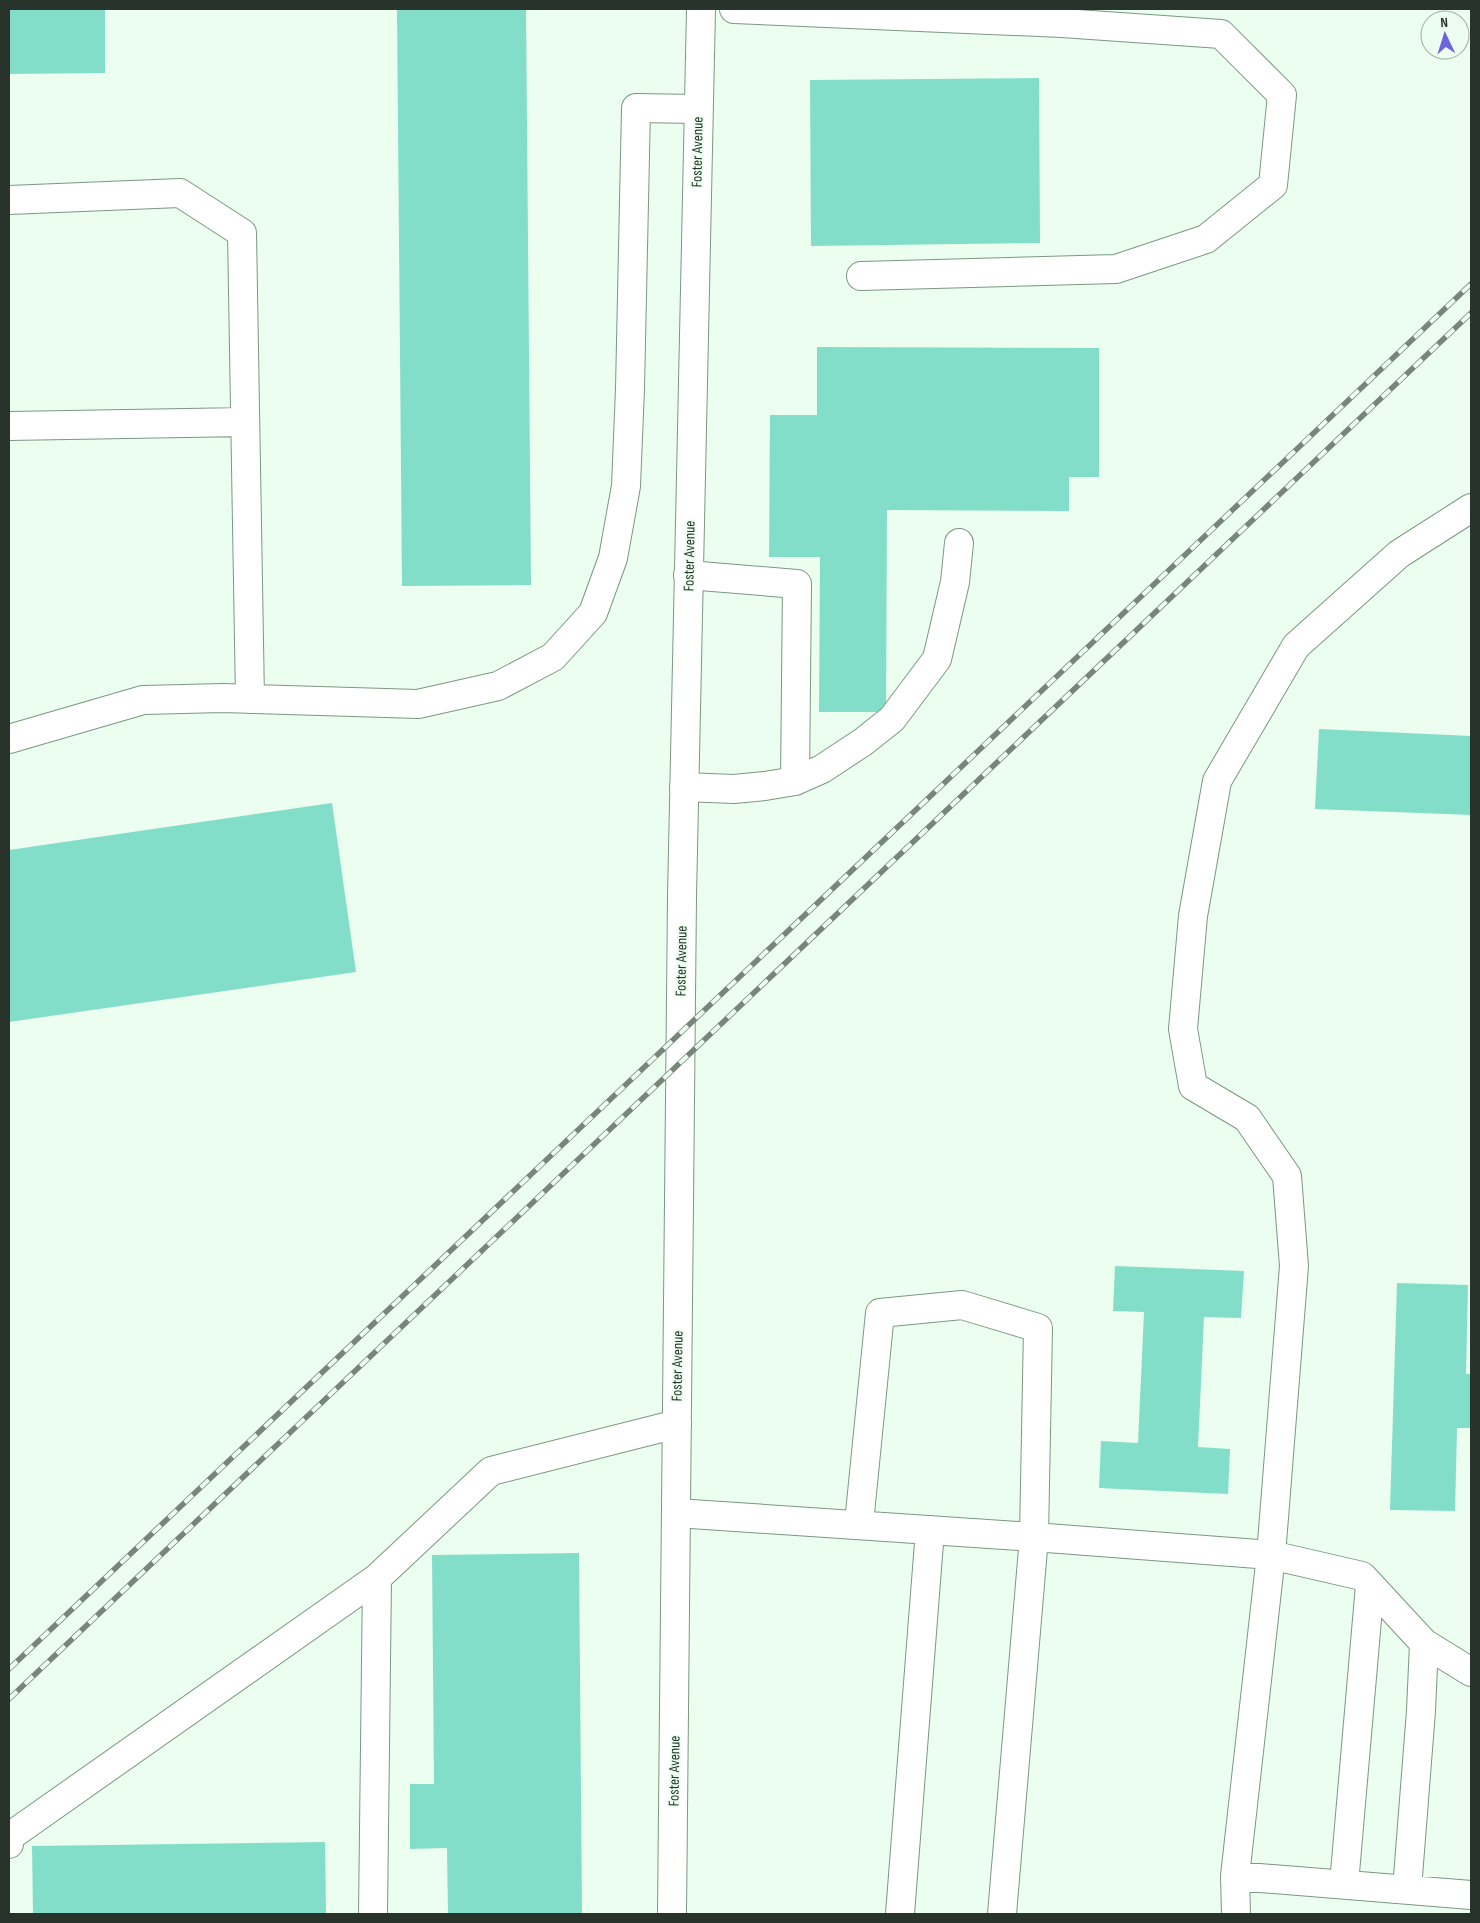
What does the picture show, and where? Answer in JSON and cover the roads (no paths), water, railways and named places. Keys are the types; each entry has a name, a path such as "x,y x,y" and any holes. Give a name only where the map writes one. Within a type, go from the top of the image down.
{"main road":[{"name":"Foster Avenue","path":"672,1914 684,787 701,9"},
{"path":"734,9 1062,23 1221,34 1282,95 1273,185 1206,239 1116,269 861,276"},
{"path":"9,739 143,700 250,699 418,704 498,686 553,657 593,613 612,558 626,486 636,108 698,109"},
{"path":"9,200 180,193 242,233 250,699"},
{"path":"9,426 245,422"},
{"path":"1236,1914 1235,1876 1271,1555 1294,1266 1287,1176 1247,1118 1193,1086 1183,1029 1193,916 1217,781 1296,646 1399,554 1471,508"},
{"path":"684,787 734,788 765,786 795,781 822,769 892,718 937,659 955,582 959,543"},
{"path":"688,575 797,584 795,781"},
{"path":"859,1524 880,1313 962,1305 1038,1328 1034,1537 1002,1914"},
{"path":"9,1844 9,1836 377,1578 491,1471 677,1424"},
{"path":"676,1513 797,1522 859,1524 1271,1555 1362,1576 1424,1643 1471,1672"},
{"path":"900,1914 930,1530"},
{"path":"373,1914 377,1578"},
{"path":"1344,1884 1370,1584"},
{"path":"1407,1889 1421,1711 1424,1643"},
{"path":"1235,1876 1471,1894"}],"railway":[{"path":"9,1669 1471,284"},
{"path":"9,1699 1471,313"}]}
